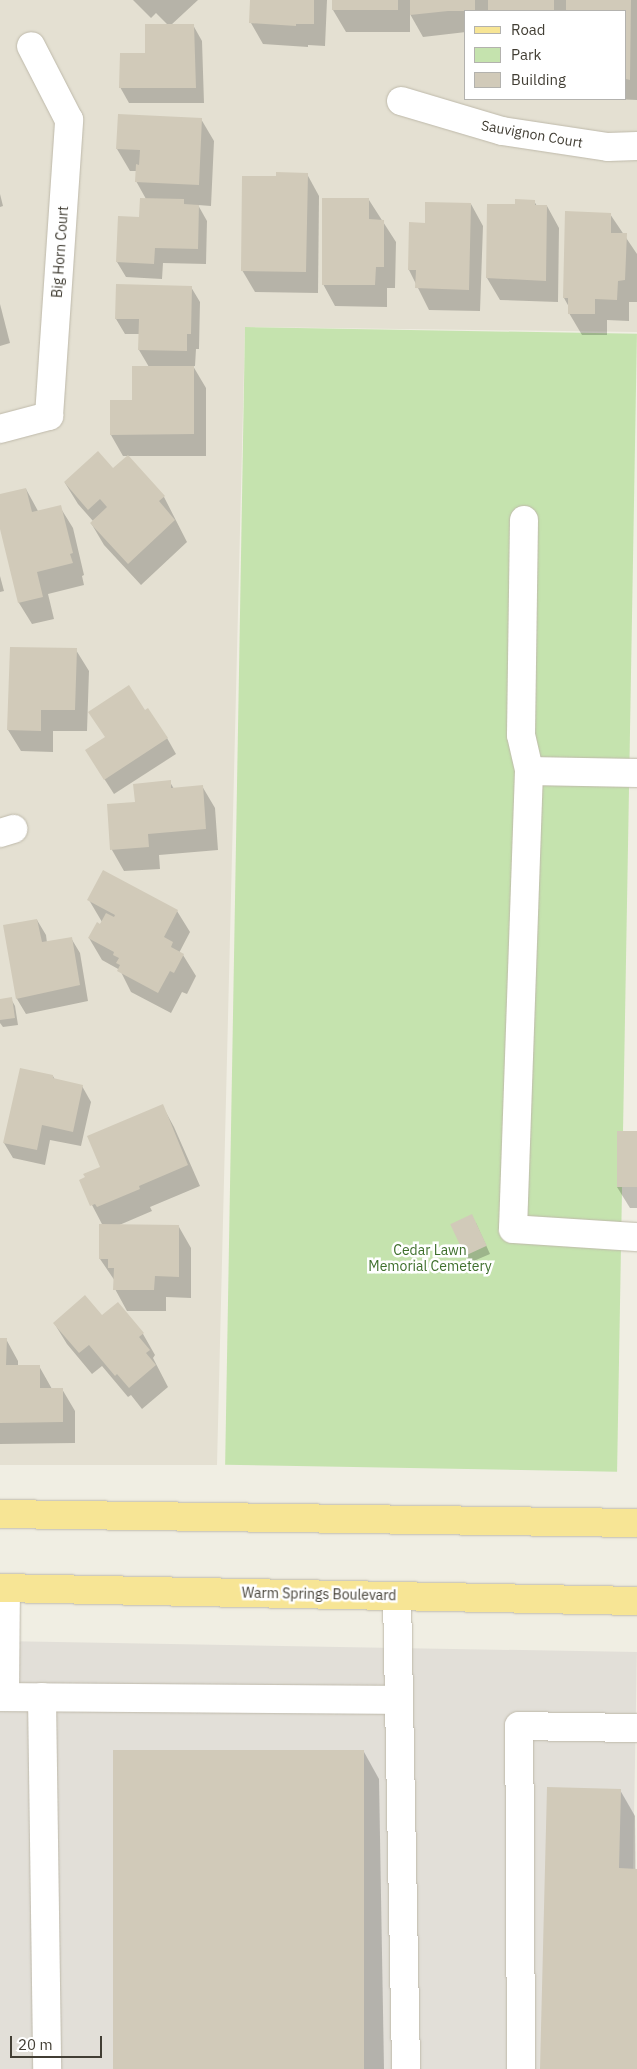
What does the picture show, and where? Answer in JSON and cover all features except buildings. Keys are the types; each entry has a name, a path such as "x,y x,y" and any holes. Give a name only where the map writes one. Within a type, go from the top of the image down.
{"main road":[{"path":"0,1514 637,1523"},
{"name":"Warm Springs Boulevard","path":"3,1588 637,1601"}],"street":[{"name":"Big Horn Court","path":"0,428 49,416 69,120 31,46"},
{"name":"Sauvignon Court","path":"401,101 502,131 608,147 637,146"},
{"path":"524,520 521,735 529,771 513,1229 637,1237"},
{"path":"529,771 637,772"},
{"path":"3,1588 2,1697 399,1700"},
{"path":"397,1596 406,2069"},
{"path":"42,1697 47,2069"},
{"path":"522,2069 519,1726 637,1728"}],"shaded area":[{"path":"0,0 637,0 637,332 245,327 217,1465 0,1465"},
{"path":"0,1641 637,1652 630,2069 0,2069"}],"green space":[{"name":"Cedar Lawn Memorial Cemetery","path":"245,327 637,334 617,1472 225,1465"}]}
